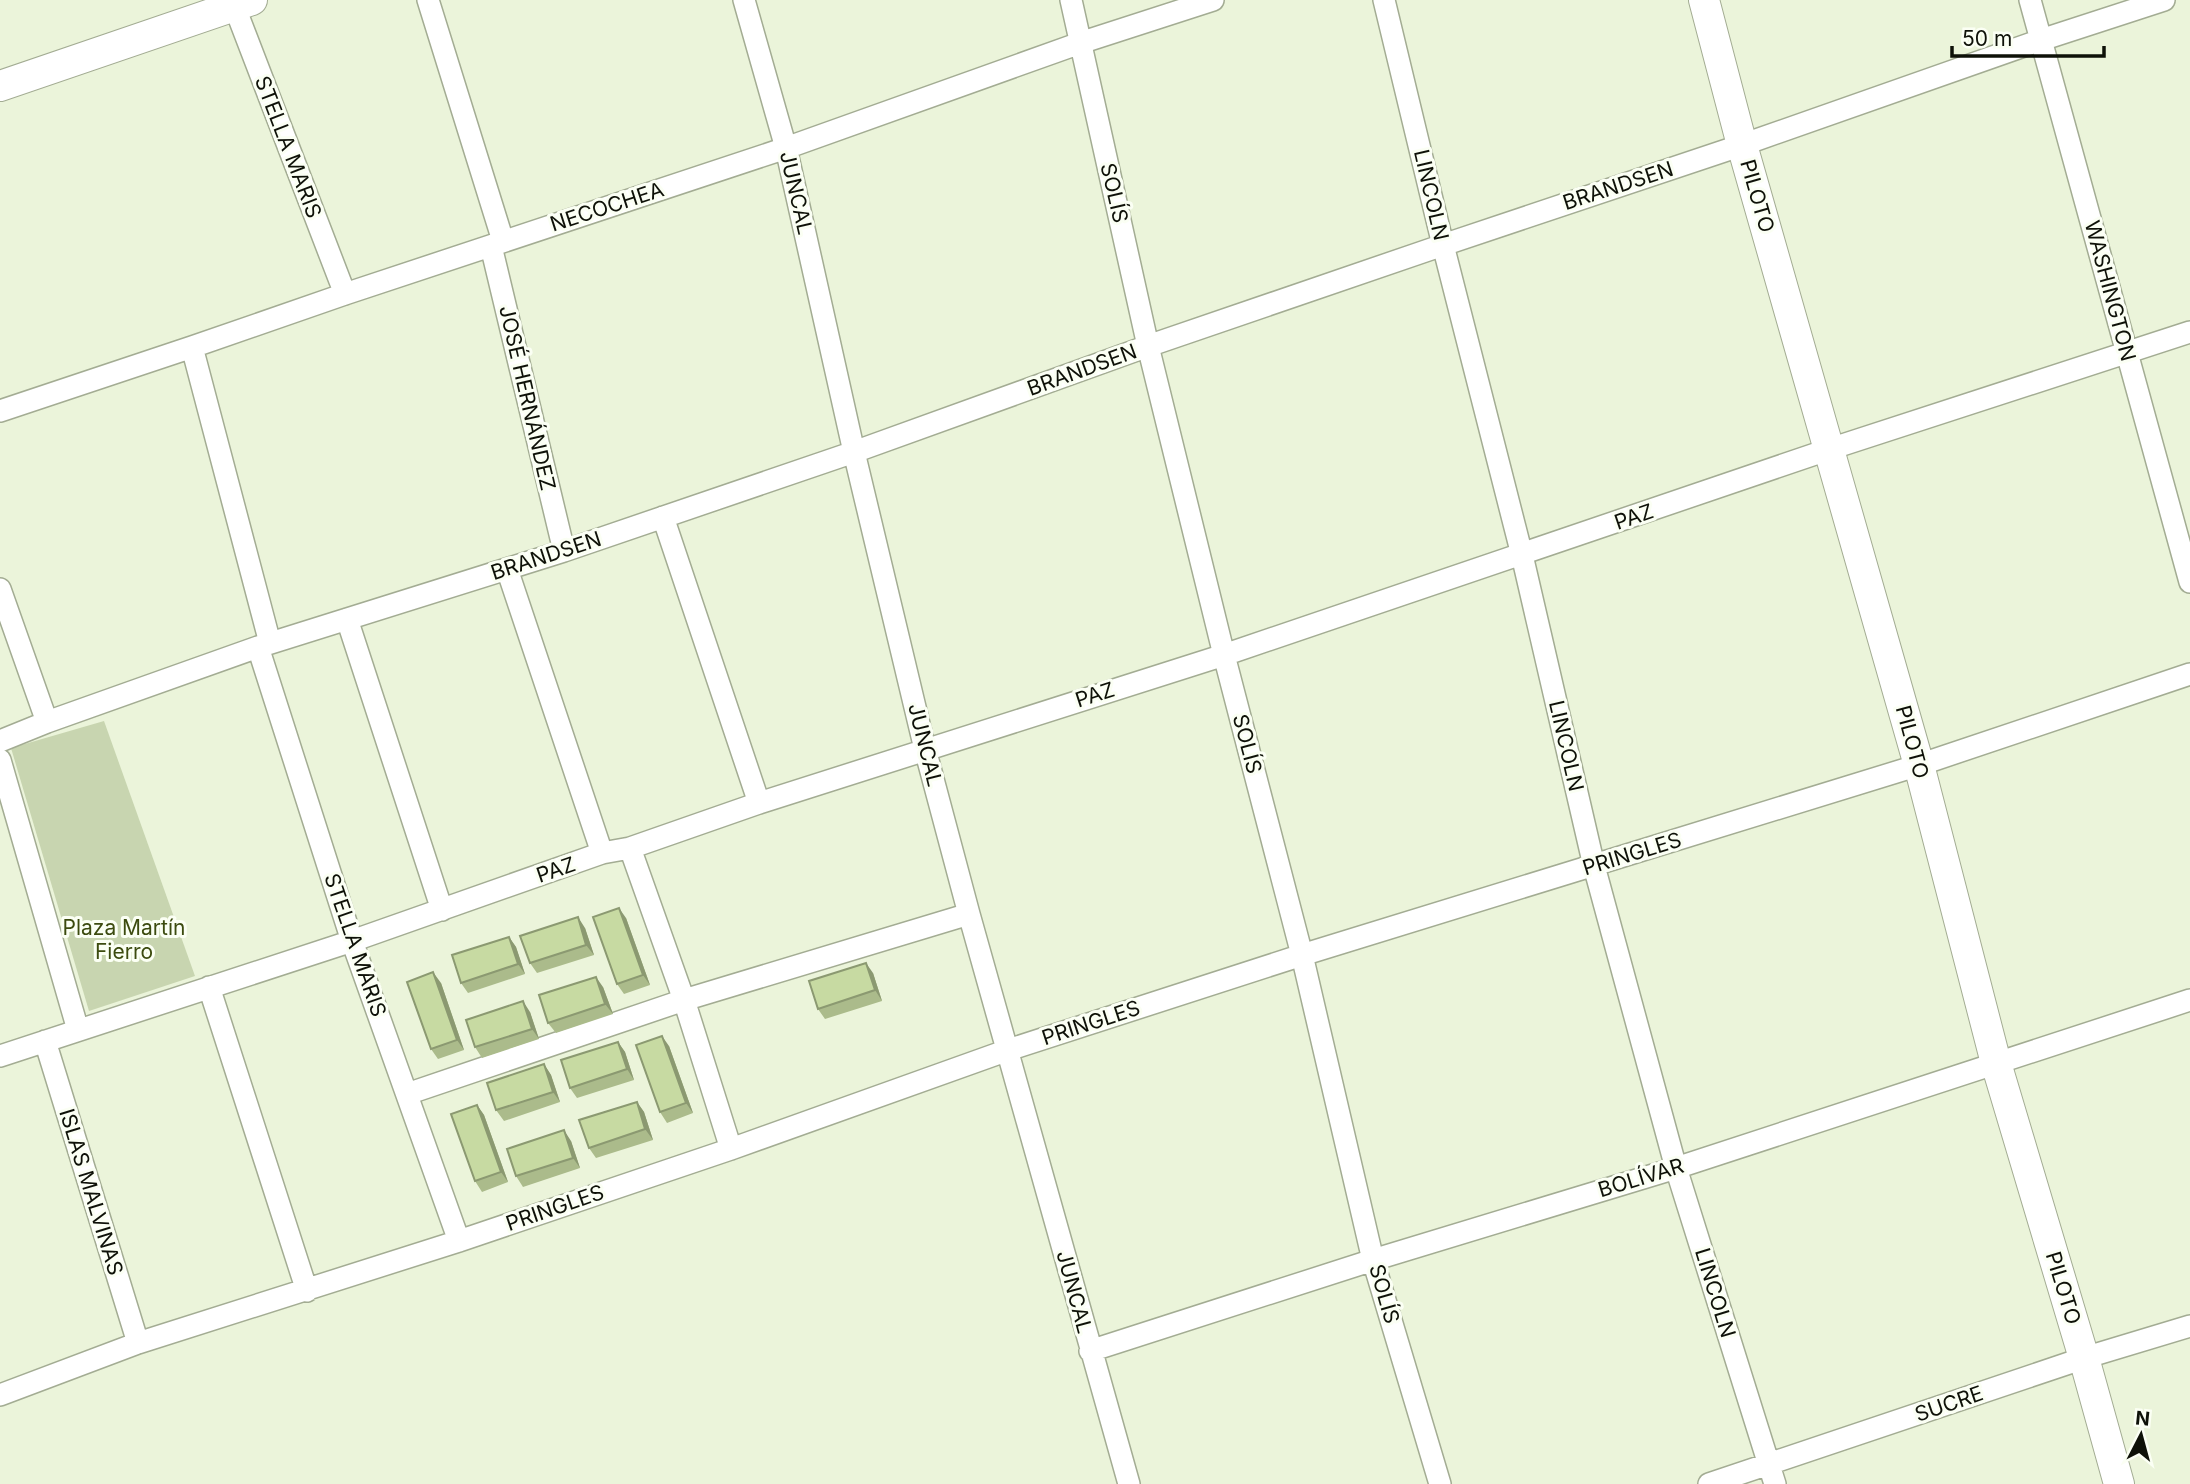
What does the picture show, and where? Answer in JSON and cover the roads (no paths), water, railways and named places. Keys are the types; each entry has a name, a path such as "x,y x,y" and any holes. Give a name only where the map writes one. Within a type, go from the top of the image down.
{"main road":[{"name":"PILOTO","path":"1704,0 1742,145 1919,765 1996,1063 2119,1484"},
{"path":"0,86 239,2"}],"street":[{"name":"JOSÉ HERNÁNDEZ","path":"428,0 497,244 564,551"},
{"name":"JUNCAL","path":"744,0 786,148 854,452 925,749 1129,1484"},
{"name":"SOLÍS","path":"1071,0 1148,346 1302,955 1373,1260 1440,1484"},
{"name":"NECOCHEA","path":"0,411 345,293 786,148 1080,43 1213,0"},
{"name":"LINCOLN","path":"1384,0 1522,555 1594,866 1676,1168 1772,1475"},
{"name":"WASHINGTON","path":"2030,0 2190,582"},
{"name":"BRANDSEN","path":"0,741 264,645 564,551 854,452 1148,346 2164,0"},
{"name":"STELLA MARIS","path":"239,2 345,293"},
{"name":"PAZ","path":"0,1056 352,941 602,853 630,848 925,749 1224,655 1830,449 2190,332"},
{"name":"STELLA MARIS","path":"192,347 264,645 352,941 460,1241"},
{"path":"663,517 759,803"},
{"path":"507,569 602,853"},
{"path":"0,589 47,722"},
{"path":"347,619 442,910"},
{"name":"PRINGLES","path":"0,1395 138,1343 460,1241 731,1149 1008,1050 1302,955 1919,765 2190,674"},
{"path":"0,761 78,1031"},
{"path":"630,848 684,1000 731,1149"},
{"path":"407,1094 684,1000 969,914"},
{"path":"209,987 307,1291"},
{"name":"BOLÍVAR","path":"1090,1351 1373,1260 1676,1168 2190,1000"},
{"name":"ISLAS MALVINAS","path":"45,1041 138,1343"},
{"name":"SUCRE","path":"1709,1484 1772,1475 2084,1358 2190,1326"}],"park label":[{"name":"Plaza Martín Fierro","path":"124,940"}]}
